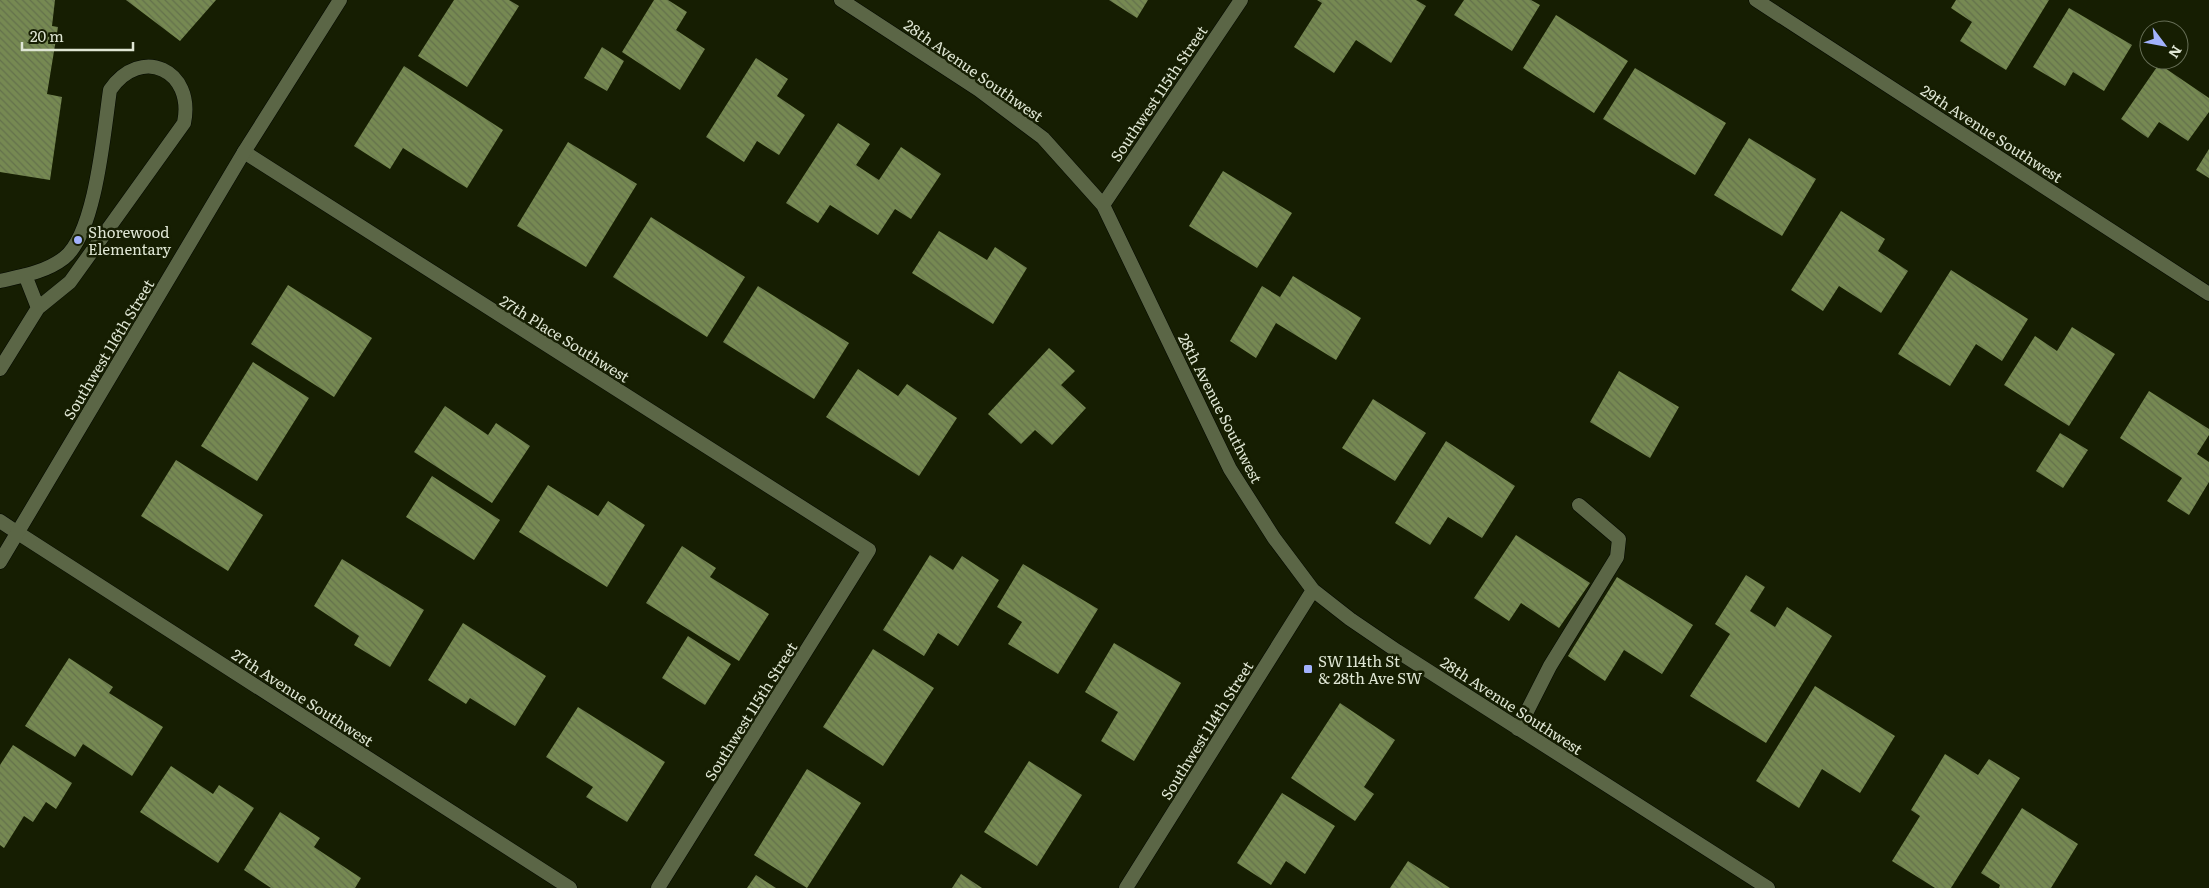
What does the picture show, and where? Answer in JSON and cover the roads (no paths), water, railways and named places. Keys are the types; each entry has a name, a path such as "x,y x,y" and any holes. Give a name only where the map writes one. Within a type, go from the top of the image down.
{"street":[{"name":"Southwest 116th Street","path":"0,562 244,152 340,0"},
{"name":"28th Avenue Southwest","path":"841,0 978,90 1043,138 1103,205 1230,469 1274,538 1313,590 1350,619 1397,651 1768,888"},
{"name":"Southwest 115th Street","path":"1103,205 1241,0"},
{"name":"29th Avenue Southwest","path":"1756,0 2209,294"},
{"path":"0,281 43,270 66,257 84,229 92,203 110,90 118,78 129,70 142,66 156,67 169,73 179,82 185,95 187,108 184,122 70,282 38,308 0,369"},
{"name":"27th Place Southwest","path":"244,152 870,550"},
{"path":"25,275 38,308"},
{"path":"1518,729 1550,666 1617,557 1619,539 1579,505"},
{"name":"27th Avenue Southwest","path":"0,522 570,888"},
{"name":"Southwest 115th Street","path":"658,888 870,550"},
{"name":"Southwest 114th Street","path":"1126,888 1313,590"}],"place":[{"name":"Shorewood Elementary","path":"78,240"},
{"name":"SW 114th St & 28th Ave SW","path":"1308,669"}]}
